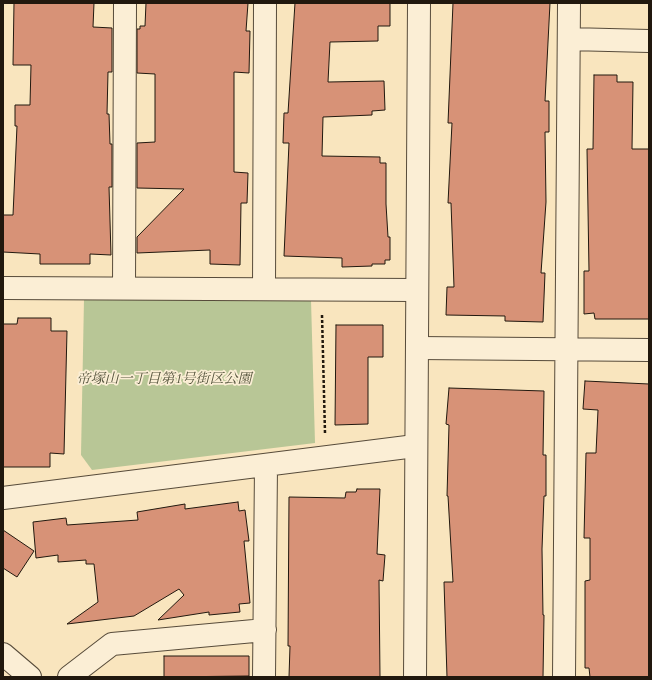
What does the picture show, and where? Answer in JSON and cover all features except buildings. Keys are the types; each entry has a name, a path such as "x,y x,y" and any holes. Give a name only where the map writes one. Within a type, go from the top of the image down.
{"street":[{"path":"124,288 125,3"},
{"path":"264,289 265,3"},
{"path":"415,677 415,446 418,348 416,290 419,3"},
{"path":"564,677 569,3"},
{"path":"568,40 649,41"},
{"path":"3,288 416,290"},
{"path":"418,348 649,350"},
{"path":"3,498 415,446"},
{"path":"264,677 266,466"},
{"path":"69,677 112,644 265,630"},
{"path":"3,654 30,677"}],"path":[{"path":"322,290 326,458"}],"green space":[{"name":"帝塚山一丁目第1号街区公園","path":"84,299 311,300 315,443 92,470 81,455"}]}
